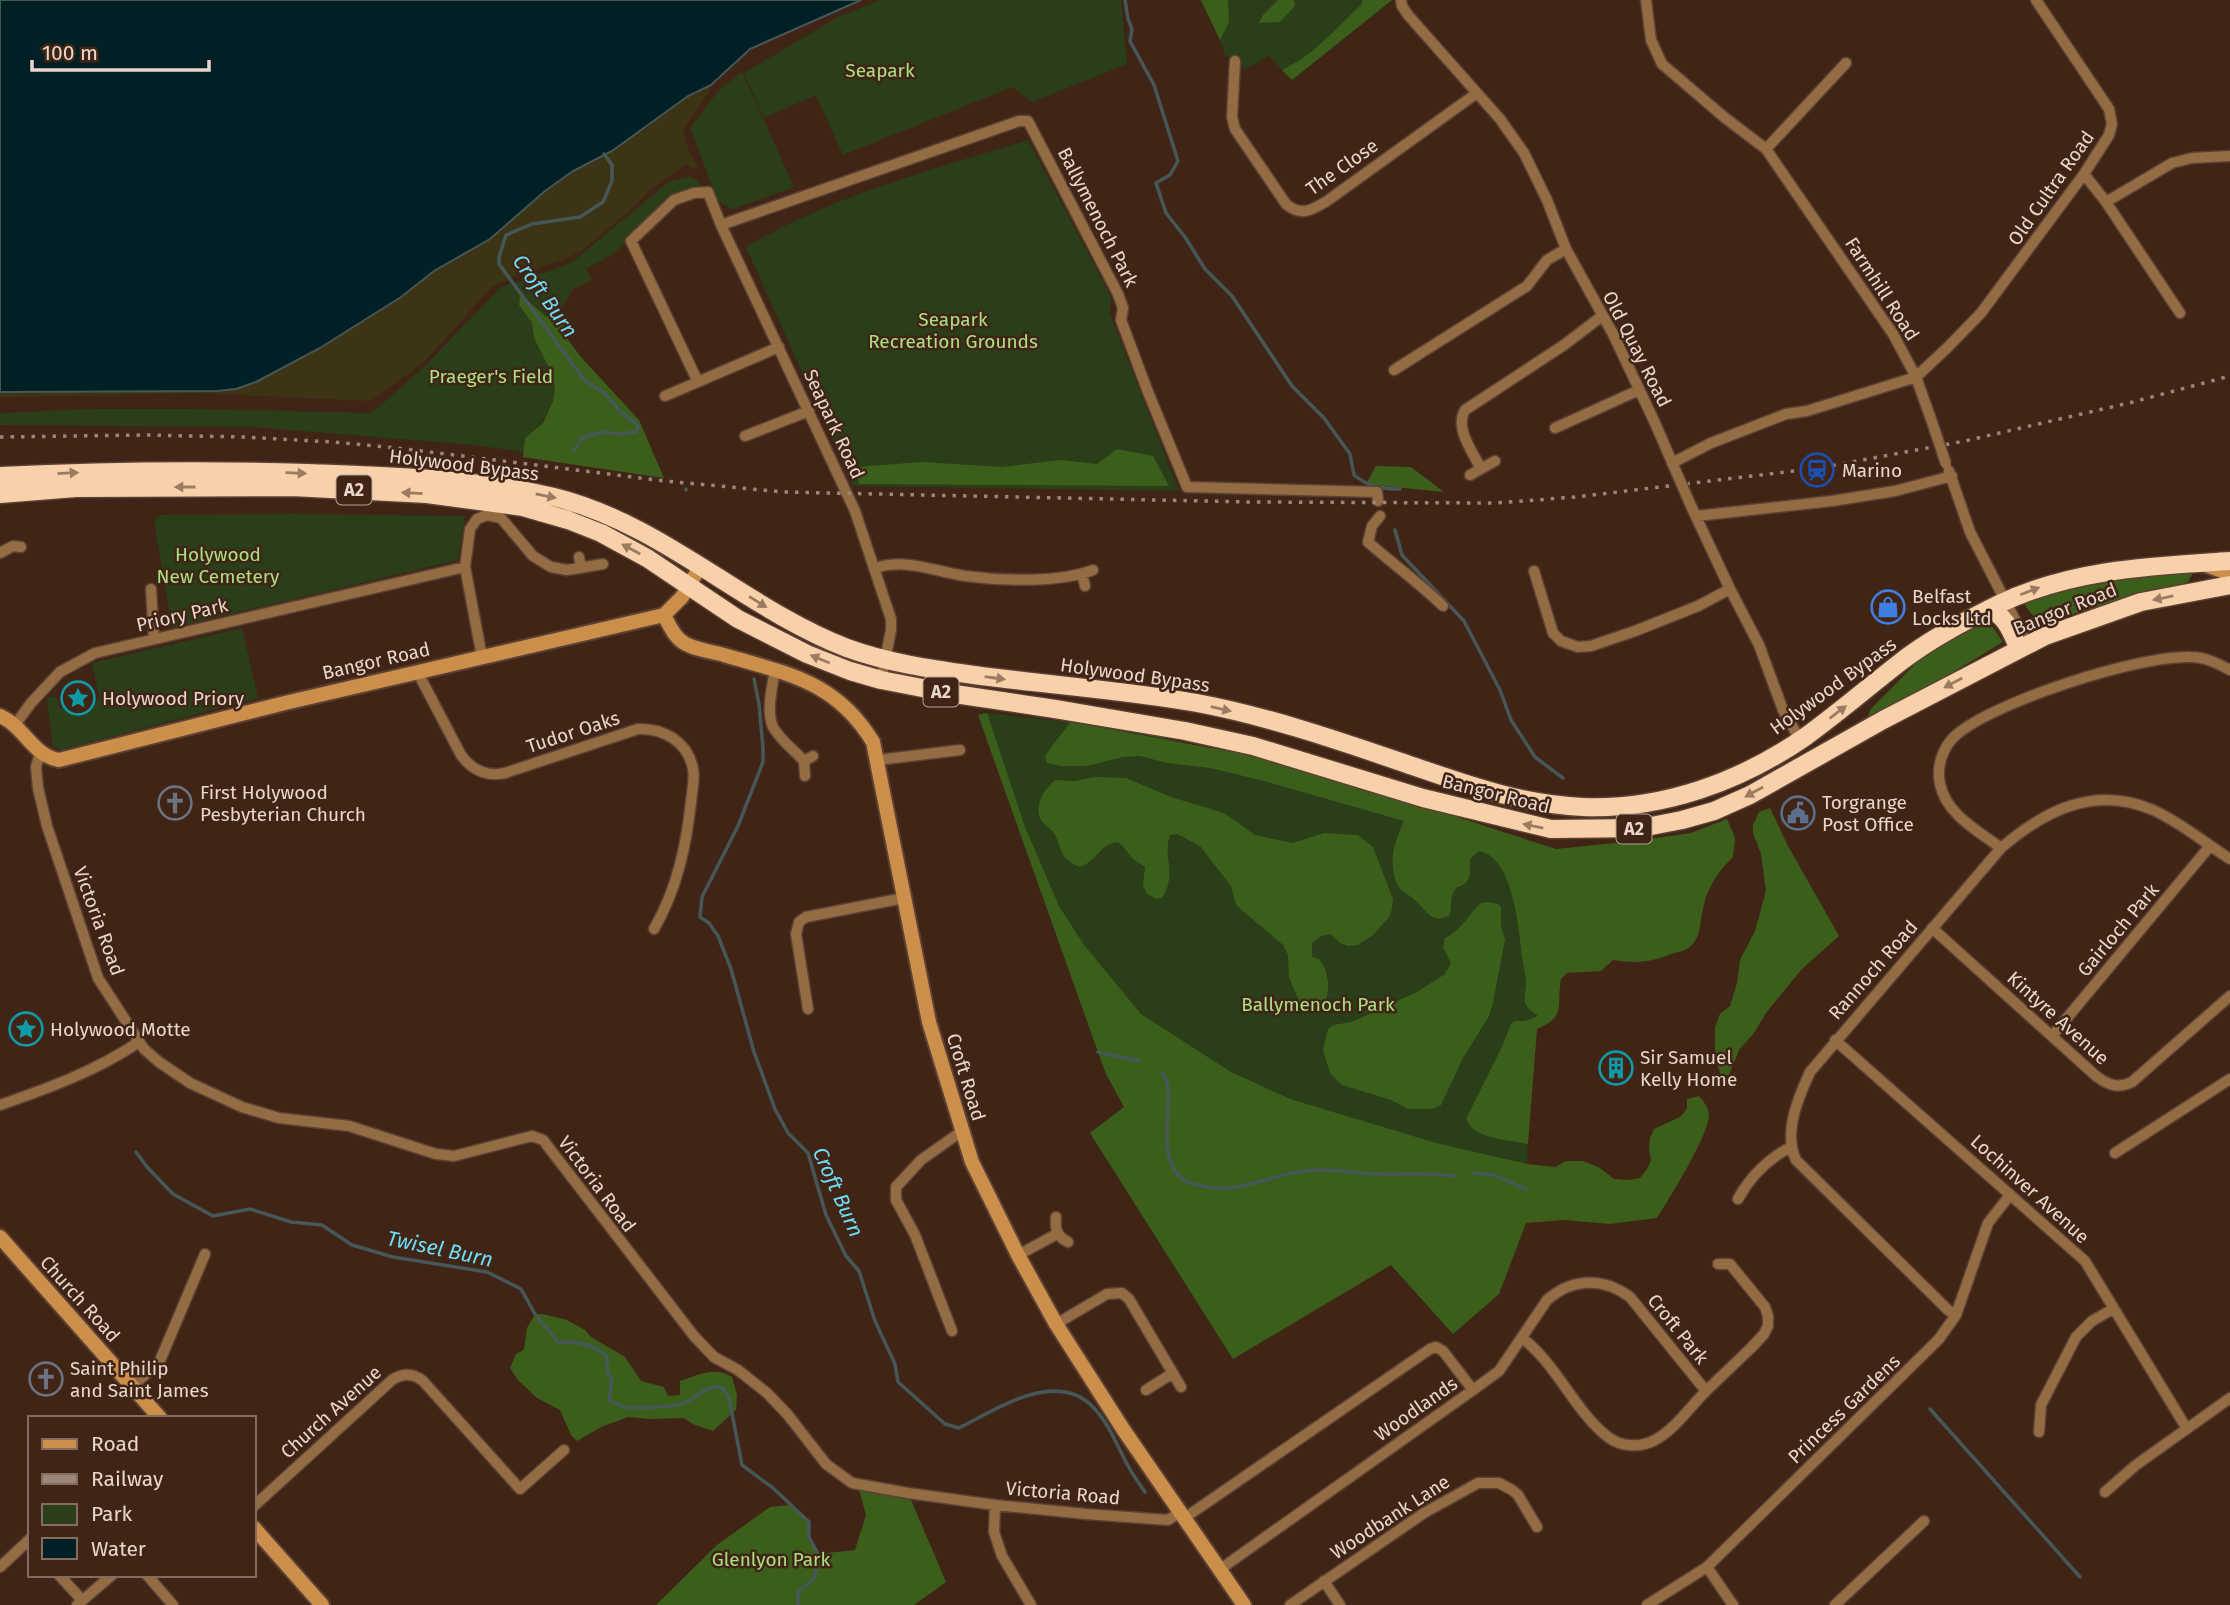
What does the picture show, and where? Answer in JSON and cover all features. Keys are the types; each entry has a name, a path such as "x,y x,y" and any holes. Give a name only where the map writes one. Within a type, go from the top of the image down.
{"highway":[{"name":"Holywood Bypass","path":"0,476 94,471 364,475 457,481 559,499 602,513 642,531 798,626 853,650 886,660 1035,683 1195,703 1261,718 1317,735 1471,787 1544,805 1609,808 1647,804 1694,792 1755,766 1800,740 1901,661 1945,633 1997,605 2038,588 2088,575 2140,567 2230,561"},
{"name":"Holywood Bypass","path":"0,494 76,488 292,487 427,494 523,507 601,533 647,558 737,619 850,671 881,680"},
{"name":"Bangor Road","path":"881,680 1185,731 1253,746 1423,798 1551,830 1641,828 1714,811 1750,795 1883,720 2045,636 2130,605 2230,585"},
{"path":"1997,605 2000,614 2023,647"},
{"path":"1587,807 1587,830"}],"street":[{"name":"Old Quay Road","path":"1401,0 1408,15 1500,119 1524,153 1547,200 1566,249 1613,334 1691,506 1759,645 1783,710 1800,740"},
{"name":"Farmhill Road","path":"1646,0 1651,40 1662,64 1766,149 1893,334 1916,377 1997,605"},
{"name":"Old Cultra Road","path":"1916,377 1980,313 2084,174 2109,135 2109,109 2036,0"},
{"name":"The Close","path":"1235,61 1232,117 1235,129 1286,204 1302,212 1312,210 1327,201 1477,93"},
{"path":"1766,149 1846,63"},
{"name":"Ballymenoch Park","path":"721,225 1019,121 1028,121 1118,294 1123,308 1121,320 1187,487 1377,492 1378,502"},
{"path":"2106,202 2172,163 2192,158 2230,156"},
{"path":"2084,174 2106,202 2180,313"},
{"name":"Seapark Road","path":"698,382 631,241 674,200 694,193 708,192 855,511 891,619 881,680"},
{"path":"1394,370 1527,286 1547,260 1566,249"},
{"path":"1481,469 1461,427 1461,417 1465,410 1602,317"},
{"path":"666,396 779,347"},
{"path":"1672,463 1711,443 1786,414 1807,411 1916,377"},
{"path":"1555,428 1639,390"},
{"path":"745,436 809,411"},
{"path":"1470,475 1495,461"},
{"path":"1696,516 1832,501 1895,491 1951,476"},
{"path":"482,657 465,567 472,525 481,516 492,514 505,521 533,556 543,564 559,570 603,564"},
{"path":"1380,516 1372,526 1368,542 1443,606"},
{"path":"0,553 13,546 21,548"},
{"path":"579,557 581,568"},
{"path":"875,568 893,562 965,576 999,578 1063,578 1093,570"},
{"path":"2198,563 2230,574"},
{"name":"Priory Park","path":"15,725 60,672 95,653 465,567"},
{"path":"664,615 674,607 700,567"},
{"path":"1534,571 1553,633 1566,644 1578,647 1591,646 1635,631 1698,606 1730,589"},
{"path":"1082,574 1085,586"},
{"path":"150,589 154,639"},
{"name":"Bangor Road","path":"40,753 59,760 289,702 664,615"},
{"name":"Croft Road","path":"664,615 680,640 808,681 842,702 873,742 929,1022 972,1162 1056,1324 1181,1516 1244,1605"},
{"path":"2001,848 1956,813 1942,791 1938,775 1941,758 1949,742 1962,731 1988,715 2021,701 2084,679 2155,659 2204,658 2230,670"},
{"path":"775,671 770,694 772,725 781,738 809,758 804,776"},
{"name":"Tudor Oaks","path":"418,673 461,755 470,765 483,772 505,773 638,729 657,730 674,738 681,745 687,752 693,769 689,824 679,871 654,929"},
{"path":"0,716 15,725 40,753"},
{"path":"878,760 960,750"},
{"name":"Victoria Road","path":"40,753 36,767 47,827 98,978 139,1042 159,1062 190,1083 224,1100 260,1113 298,1121 349,1126 436,1154 454,1156 531,1136 542,1140 694,1336 714,1357 738,1370 767,1392 789,1415 825,1464 852,1483 995,1505 1168,1520 1181,1516"},
{"name":"Rannoch Road","path":"1791,1147 1795,1112 1815,1064 2001,848 2029,825 2068,805 2096,801 2126,802 2154,811 2230,859"},
{"name":"Gairloch Park","path":"2052,1036 2210,846"},
{"path":"808,1009 796,933 799,922 806,918 904,898"},
{"name":"Kintyre Avenue","path":"1932,928 2103,1082 2114,1086 2123,1086 2136,1079 2230,996"},
{"name":"Lochinver Avenue","path":"1835,1040 2085,1261 2187,1429"},
{"path":"0,1105 69,1080 139,1042"},
{"path":"2115,1153 2230,1079"},
{"path":"952,1331 915,1235 896,1200 896,1187 921,1160 962,1131"},
{"path":"1738,1199 1745,1186 1769,1161 1791,1147 1800,1166 1956,1315"},
{"name":"Princess Gardens","path":"1647,1605 1707,1567 1939,1339 1956,1315 1988,1223 2010,1195"},
{"path":"1056,1217 1057,1234 1068,1241"},
{"path":"1018,1255 1057,1234"},
{"name":"Church Road","path":"0,1237 158,1416"},
{"path":"132,1386 159,1363 205,1254"},
{"path":"1706,1391 1763,1335 1768,1321 1765,1307 1730,1264 1718,1264"},
{"name":"Croft Park","path":"1474,1390 1499,1371 1547,1300 1553,1295 1576,1284 1604,1284 1622,1291 1638,1306 1706,1391 1656,1440 1640,1445 1623,1444 1601,1431 1541,1355 1522,1338"},
{"path":"1056,1324 1107,1294 1122,1293 1129,1299 1181,1387"},
{"path":"2039,1432 2041,1405 2077,1337 2092,1321 2113,1309"},
{"name":"Woodlands","path":"1181,1516 1430,1349 1436,1347 1443,1351 1474,1390 1219,1570"},
{"path":"1146,1391 1173,1373"},
{"name":"Church Avenue","path":"256,1504 392,1380 407,1374 423,1381 520,1489 564,1450"},
{"path":"2105,1492 2230,1398"},
{"name":"Woodbank Lane","path":"1290,1605 1424,1513 1478,1483 1499,1483 1513,1490 1537,1527"},
{"path":"995,1505 994,1532 1002,1556 1031,1605"},
{"path":"1835,1605 1924,1521"},
{"path":"256,1530 322,1605"},
{"path":"0,1567 28,1543"},
{"path":"1707,1567 1733,1605"},
{"path":"60,1577 80,1603 110,1577"},
{"path":"149,1577 173,1605"},
{"path":"1324,1581 1340,1605"}],"green space":[{"name":"Seapark","path":"881,0 1121,0 1127,64 1032,102 1012,87 843,155 816,95 764,118 744,73 838,17"},
{"path":"1200,0 1392,0 1292,80 1269,56 1246,69 1224,54 1223,46"},
{"path":"1201,0 1228,0 1229,22 1220,40"},
{"path":"1278,0 1294,0 1295,6 1280,22 1259,23 1263,15"},
{"path":"1363,0 1392,0 1292,80 1282,70 1314,49 1361,5"},
{"path":"742,72 794,187 732,209 718,201 690,128 719,90"},
{"name":"Seapark Recreation Grounds","path":"1028,140 1111,297 1110,314 1179,491 853,486 746,247 849,198"},
{"path":"689,177 697,180 706,191 692,190 668,200 619,249 586,269 592,281 574,288 560,310 546,317 513,284 571,263 670,181"},
{"name":"Praeger's Field","path":"510,283 520,293 519,305 532,323 534,338 552,374 555,387 553,401 542,423 525,438 524,452 474,445 254,427 0,425 0,413 94,409 372,413 424,367 499,289"},
{"path":"520,293 546,317 560,310 566,337 639,420 664,478 523,457 525,438 543,423 553,401 555,387 552,374 534,338 532,323 519,305"},
{"path":"1117,449 1153,456 1169,486 859,484 856,467 922,462 1002,467 1061,460 1097,464"},
{"path":"1376,466 1411,467 1444,492 1366,484"},
{"name":"Holywood New Cemetery","path":"160,515 465,516 458,560 172,628 154,521"},
{"path":"2194,571 2188,582 2055,619 2033,616 2022,601 2084,580"},
{"path":"1985,616 2003,642 1865,725 1870,710 1920,659"},
{"path":"242,628 258,698 61,750 53,746 47,698 56,696 59,708 100,700 92,663"},
{"name":"Ballymenoch Park","path":"987,713 1070,722 1160,737 1556,849 1528,1134 1526,1223 1499,1294 1453,1334 1391,1265 1233,1359 1090,1133 1124,1107 1106,1074 978,715"},
{"path":"987,713 1025,827 1059,906 1084,945 1141,1014 1231,1072 1290,1099 1436,1143 1527,1164 1555,1167 1566,1161 1583,1161 1600,1168 1614,1179 1640,1178 1651,1160 1649,1148 1654,1129 1680,1117 1687,1109 1687,1099 1699,1096 1709,1115 1703,1137 1657,1218 1610,1224 1564,1220 1526,1223 1499,1294 1453,1334 1391,1265 1233,1359 1090,1133 1124,1107 1106,1074 978,715"},
{"path":"1070,722 1265,758 1556,849 1691,833 1727,819 1735,838 1733,857 1710,887 1699,932 1689,947 1646,961 1613,960 1601,971 1567,973 1561,979 1556,1015 1553,1020 1537,1029 1528,1144 1502,1139 1484,1135 1470,1126 1466,1119 1511,1024 1538,1016 1525,1002 1526,976 1512,895 1500,866 1490,856 1479,851 1470,859 1469,877 1452,895 1450,915 1436,918 1402,890 1395,877 1394,850 1404,821 1260,780 1140,756 1123,757 1087,766 1047,763 1045,757"},
{"path":"1095,777 1126,778 1171,797 1224,813 1255,835 1293,843 1324,833 1358,835 1373,847 1393,899 1389,917 1373,935 1358,945 1340,943 1331,934 1321,936 1312,943 1312,957 1319,959 1322,964 1327,976 1328,991 1320,1008 1305,1007 1299,1001 1289,977 1288,955 1283,945 1236,905 1231,886 1200,846 1177,834 1170,835 1169,881 1162,898 1156,899 1147,894 1143,886 1145,867 1132,858 1118,842 1106,846 1085,865 1079,867 1066,858 1055,834 1041,820 1039,803 1055,780 1075,781"},
{"path":"1770,808 1788,846 1839,936 1801,970 1739,1050 1729,1075 1721,1076 1715,1057 1715,1027 1720,1014 1730,1006 1740,960 1755,931 1766,891 1761,854 1753,833 1753,825 1759,812"},
{"path":"1488,902 1501,907 1501,926 1505,940 1493,1003 1489,1016 1463,1058 1441,1105 1433,1109 1408,1109 1391,1100 1342,1085 1330,1073 1323,1050 1328,1029 1333,1025 1352,1022 1417,992 1445,974 1451,963 1443,947 1445,938 1460,927 1481,903"},
{"path":"535,1314 567,1320 585,1330 591,1337 625,1357 641,1381 664,1387 668,1396 680,1395 680,1381 700,1374 719,1372 732,1377 737,1395 736,1410 713,1431 684,1418 628,1417 601,1427 577,1441 571,1435 560,1410 537,1398 510,1368 516,1354 524,1350 527,1328"},
{"name":"Glenlyon Park","path":"859,1489 908,1493 946,1582 914,1605 656,1605 717,1545 770,1507 792,1505 809,1522 809,1537 818,1554 855,1550 866,1515"}],"sand":[{"path":"711,85 683,130 688,149 698,167 693,169 686,164 654,187 582,250 492,287 424,362 371,401 196,393 0,397 0,388 272,374 320,348 401,297 434,271 490,239 545,191 573,171 612,151 688,96"}],"water":[{"path":"0,0 861,0 750,49 711,85 688,96 612,151 573,171 545,191 490,239 434,271 401,297 320,348 256,382 236,389 217,391 0,392"}],"waterway":[{"path":"1125,0 1132,29 1130,41 1154,85 1178,161 1170,175 1156,183 1166,213 1205,269 1232,296 1292,386 1324,418 1350,454 1354,475 1376,486 1400,489"},
{"name":"Croft Burn","path":"574,450 583,437 603,432 636,432 637,424 621,412 604,393 585,381 499,264 499,257 506,235 532,224 580,217 603,202 612,181 612,165 604,154"},
{"path":"1395,530 1402,555 1464,621 1500,690 1511,720 1535,757 1563,778"},
{"name":"Croft Burn","path":"754,679 759,704 763,762 738,826 702,897 700,917 709,923 718,936 731,969 754,1052 775,1109 788,1133 808,1153 826,1215 846,1256 859,1271 875,1321 895,1364 898,1382 945,1424 959,1428 1027,1396 1063,1392 1079,1397 1094,1408 1104,1421 1145,1492"},
{"path":"1098,1052 1139,1061"},
{"path":"1162,1073 1167,1082 1167,1135 1171,1163 1178,1175 1189,1183 1229,1188 1300,1171 1316,1170 1454,1176"},
{"name":"Twisel Burn","path":"136,1152 173,1194 213,1216 250,1209 291,1222 322,1225 352,1245 393,1257 487,1272 521,1289 535,1314 558,1342 585,1344 607,1357 607,1371 612,1380 609,1400 620,1406 664,1407 689,1401 707,1389 723,1388 729,1398 742,1465 773,1488 809,1522 809,1537 818,1554 818,1561 814,1579 798,1592 798,1605"},
{"path":"1473,1173 1494,1175 1526,1189"},
{"path":"1930,1409 2080,1577"}],"railway":[{"path":"0,437 146,435 333,442 665,481 784,492 1251,502 1495,503 1576,497 1819,468 1965,441 2133,402 2230,376"}],"place":[{"name":"Marino","path":"1817,470"},
{"name":"Belfast Locks Ltd","path":"1888,607"},
{"name":"Holywood Priory","path":"78,698"},
{"name":"First Holywood Pesbyterian Church","path":"175,803"},
{"name":"Torgrange Post Office","path":"1798,813"},
{"name":"Holywood Motte","path":"26,1029"},
{"name":"Sir Samuel Kelly Home","path":"1616,1068"},
{"name":"Saint Philip and Saint James","path":"46,1379"}]}
